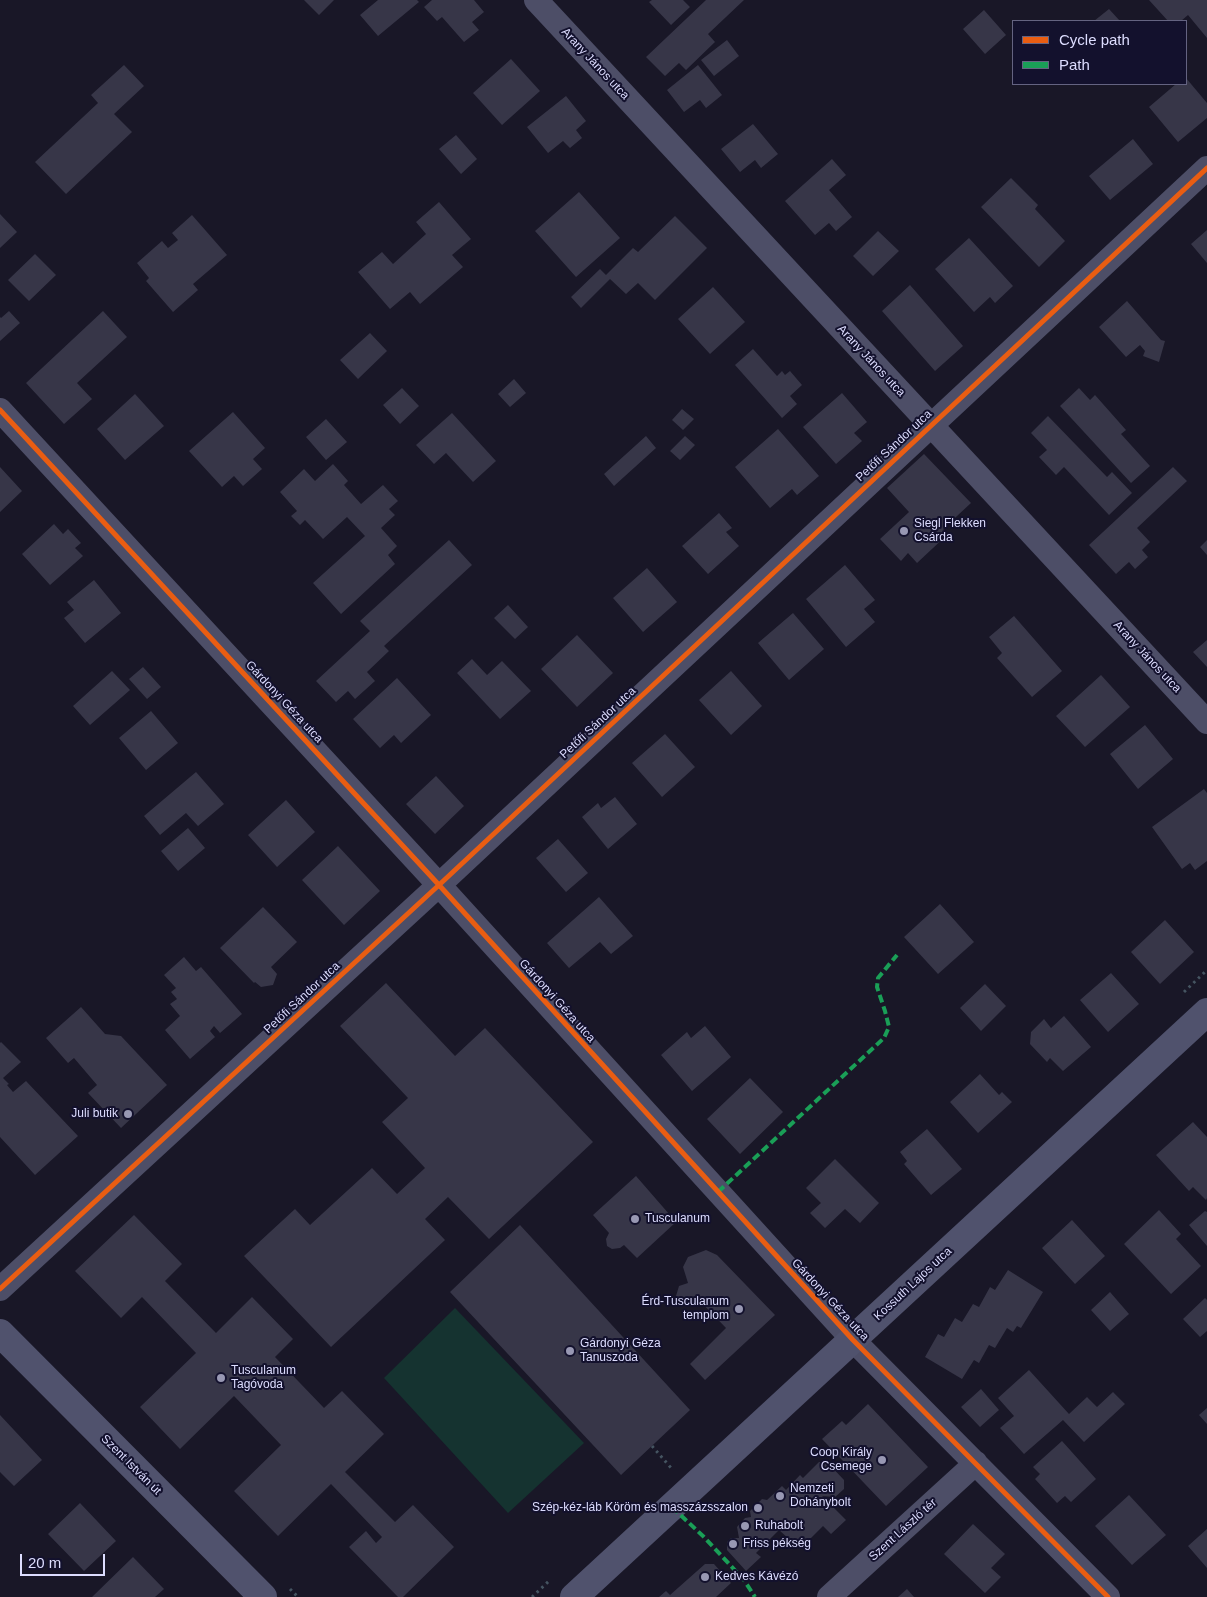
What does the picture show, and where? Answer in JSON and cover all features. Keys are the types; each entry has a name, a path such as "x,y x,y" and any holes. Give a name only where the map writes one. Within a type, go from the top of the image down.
{"street":[{"name":"Arany János utca","path":"536,0 1207,722"},
{"name":"Petőfi Sándor utca","path":"0,1289 439,885 1207,168"},
{"name":"Gárdonyi Géza utca","path":"0,410 439,885 853,1340 1108,1597"},
{"name":"Kossuth Lajos utca","path":"574,1597 1207,1012"},
{"name":"Szent István út","path":"0,1333 262,1597"},
{"name":"Szent László tér","path":"829,1597 976,1463"}],"green space":[{"path":"455,1308 584,1443 508,1513 384,1378"}],"building":[{"path":"304,0 334,0 319,15"},
{"path":"378,0 417,0 419,2 378,36 360,15"},
{"path":"432,0 474,0 484,12 472,22 479,30 464,42 442,17 437,21 424,7"},
{"path":"652,0 683,0 690,7 671,25 649,2"},
{"path":"706,0 744,0 708,34 715,42 686,70 679,63 665,76 646,57"},
{"path":"1149,0 1207,0 1207,38 1188,15 1182,20 1167,20"},
{"path":"1109,9 1119,20 1095,20"},
{"path":"984,10 1006,35 985,54 963,29"},
{"path":"727,40 739,56 714,76 701,60"},
{"path":"511,59 540,91 502,125 473,93"},
{"path":"124,65 144,86 114,114 132,132 66,194 35,162 98,103 91,95"},
{"path":"698,65 722,95 706,108 700,100 684,112 667,90"},
{"path":"1187,79 1207,103 1207,118 1178,142 1149,107 1175,85 1187,85"},
{"path":"566,96 586,121 576,130 582,138 570,148 563,141 548,153 527,127"},
{"path":"753,124 778,154 761,168 755,160 740,172 721,149"},
{"path":"456,135 477,159 461,174 439,149"},
{"path":"1133,139 1153,164 1110,200 1089,176"},
{"path":"832,159 846,175 829,190 852,217 836,231 829,223 815,235 785,201"},
{"path":"1011,178 1038,205 1035,209 1065,241 1039,267 981,207"},
{"path":"579,192 620,238 576,277 535,231"},
{"path":"439,202 471,239 452,255 463,267 420,304 410,292 390,309 358,272 382,252 393,264 426,234 416,222"},
{"path":"0,214 17,232 0,248"},
{"path":"192,215 227,255 193,284 198,290 173,312 146,281 149,278 137,263 162,241 168,248 178,240 172,233"},
{"path":"675,216 707,248 655,300 638,283 626,294 610,279 581,308 571,297 600,269 606,275 633,248 638,252"},
{"path":"1207,230 1207,263 1191,244"},
{"path":"878,231 899,251 873,276 853,256"},
{"path":"969,238 1013,286 995,303 990,297 974,312 935,269"},
{"path":"35,254 56,275 29,301 8,280"},
{"path":"910,285 963,346 935,371 882,311"},
{"path":"713,287 745,322 710,354 678,319"},
{"path":"1127,301 1161,340 1165,341 1159,362 1143,356 1145,351 1140,345 1126,357 1099,327"},
{"path":"9,311 20,323 0,341 0,317"},
{"path":"103,311 127,337 77,383 92,399 64,424 26,383"},
{"path":"370,333 387,351 358,379 340,360"},
{"path":"753,349 777,376 782,371 785,375 790,371 802,385 790,396 797,404 782,418 735,365"},
{"path":"514,379 526,393 510,407 498,394"},
{"path":"402,388 419,406 400,424 383,405"},
{"path":"1079,388 1090,400 1095,395 1126,430 1121,434 1150,466 1131,483 1060,406"},
{"path":"842,393 867,422 854,433 862,441 836,464 803,427"},
{"path":"135,394 164,426 125,460 97,429"},
{"path":"682,409 694,419 683,430 672,420"},
{"path":"233,412 265,448 253,459 262,469 243,486 234,476 222,487 189,451"},
{"path":"452,413 496,461 473,482 446,453 434,464 416,445"},
{"path":"1048,416 1107,477 1112,472 1132,493 1109,515 1064,467 1056,475 1039,457 1047,450 1031,433"},
{"path":"326,419 347,442 326,460 306,437"},
{"path":"778,429 819,476 797,495 792,489 770,508 735,467"},
{"path":"646,436 656,448 614,486 604,474"},
{"path":"685,436 695,445 680,460 670,451"},
{"path":"924,454 971,503 943,529 948,534 917,563 908,553 901,561 880,539 909,512 887,488"},
{"path":"333,464 348,481 344,485 361,504 383,485 398,501 389,509 395,515 381,528 397,546 388,555 395,564 341,614 313,583 365,536 347,517 323,539 305,520 300,525 291,516 297,511 280,492 304,469 315,481"},
{"path":"0,467 22,491 0,512"},
{"path":"1173,467 1187,481 1137,528 1150,542 1142,550 1148,557 1135,569 1129,562 1116,574 1089,545"},
{"path":"719,513 732,528 726,532 739,546 708,574 682,546"},
{"path":"54,524 63,534 68,529 81,543 75,548 83,556 50,585 22,554"},
{"path":"449,540 472,565 384,646 389,651 367,672 375,681 355,699 348,691 336,702 316,681 370,631 360,621"},
{"path":"1207,540 1207,555 1200,547"},
{"path":"845,565 875,600 864,609 875,622 846,647 806,599"},
{"path":"647,568 677,602 643,632 613,598"},
{"path":"94,580 121,613 85,643 64,618 74,610 67,602"},
{"path":"508,605 528,627 515,639 494,618"},
{"path":"793,613 824,649 789,680 758,643"},
{"path":"1014,616 1062,671 1032,697 997,658 1002,653 989,637"},
{"path":"577,635 613,673 577,707 541,669"},
{"path":"1207,640 1207,667 1193,652"},
{"path":"472,659 487,675 502,661 531,691 500,719 457,673"},
{"path":"143,667 161,687 147,699 129,679"},
{"path":"112,671 130,690 90,725 73,706"},
{"path":"731,671 762,706 731,735 699,700"},
{"path":"1101,675 1130,707 1085,747 1056,716"},
{"path":"397,678 431,715 401,743 394,735 380,748 353,719"},
{"path":"151,711 178,743 146,770 119,738"},
{"path":"1145,725 1173,759 1138,789 1110,754"},
{"path":"665,734 695,767 662,797 632,763"},
{"path":"196,772 224,804 198,826 186,813 160,835 144,816"},
{"path":"436,776 464,806 435,834 406,804"},
{"path":"1204,789 1207,793 1207,861 1195,870 1190,863 1182,869 1152,827"},
{"path":"615,797 637,824 608,849 582,817 598,803 601,808"},
{"path":"286,800 315,832 277,867 248,835"},
{"path":"188,828 205,848 178,871 161,851"},
{"path":"558,839 588,873 566,892 536,858"},
{"path":"338,846 380,891 344,925 302,880"},
{"path":"599,897 633,936 611,954 600,942 569,968 547,943"},
{"path":"940,904 974,942 938,974 904,937"},
{"path":"263,907 297,942 271,967 277,974 273,985 261,987 254,983 220,948"},
{"path":"1165,920 1194,952 1160,984 1131,952"},
{"path":"184,957 196,971 201,967 242,1014 220,1033 214,1026 210,1031 215,1037 190,1059 165,1030 180,1016 170,1004 177,999 171,992 176,988 164,975"},
{"path":"1111,973 1139,1004 1108,1032 1080,1000"},
{"path":"386,983 455,1056 485,1028 593,1142 489,1239 448,1197 425,1219 445,1240 331,1347 244,1256 295,1209 310,1225 372,1168 397,1194 425,1168 382,1122 408,1098 340,1026"},
{"path":"985,984 1006,1006 981,1031 960,1008"},
{"path":"81,1007 105,1034 121,1036 167,1085 121,1128 88,1093 97,1085 74,1058 68,1063 46,1038"},
{"path":"1064,1016 1091,1047 1063,1071 1050,1058 1047,1062 1030,1044 1031,1032 1044,1019 1051,1028"},
{"path":"705,1026 731,1057 692,1091 661,1055 687,1032 691,1038"},
{"path":"1,1042 21,1062 3,1078 9,1084 7,1085 13,1092 26,1081 78,1136 35,1175 0,1137"},
{"path":"980,1074 999,1095 1002,1092 1012,1102 978,1133 950,1102"},
{"path":"750,1078 783,1112 740,1154 707,1119"},
{"path":"1193,1122 1207,1137 1206,1200 1193,1187 1189,1191 1156,1155"},
{"path":"927,1129 962,1169 931,1195 904,1164 907,1161 900,1152"},
{"path":"835,1159 879,1203 860,1223 845,1209 825,1228 810,1213 821,1203 806,1188"},
{"name":"Tusculanum","path":"636,1176 676,1222 637,1258 624,1245 620,1248 612,1249 607,1246 606,1239 609,1233 593,1215"},
{"path":"1159,1210 1181,1234 1176,1239 1201,1266 1171,1294 1124,1244"},
{"path":"1205,1211 1207,1212 1207,1246 1189,1225"},
{"name":"Tusculanum Tagóvoda","path":"134,1215 182,1264 165,1281 216,1333 252,1297 293,1339 275,1357 324,1408 342,1391 384,1434 345,1472 395,1522 413,1505 454,1547 403,1597 398,1597 349,1547 366,1531 376,1543 382,1537 331,1484 278,1536 234,1491 281,1445 234,1396 180,1449 140,1407 196,1353 142,1297 121,1318 75,1271"},
{"path":"1072,1220 1105,1256 1075,1284 1042,1248"},
{"name":"Gárdonyi Géza Tanuszoda","path":"520,1225 690,1410 621,1475 450,1292"},
{"name":"Érd-Tusculanum templom","path":"706,1250 717,1255 775,1315 705,1380 690,1364 726,1328 697,1298 688,1303 680,1302 676,1296 679,1286 688,1283 683,1267 688,1257"},
{"path":"1008,1270 1043,1292 1021,1328 1017,1326 1013,1332 1007,1328 995,1348 989,1345 979,1363 974,1360 962,1379 925,1357 938,1334 944,1337 955,1318 962,1322 973,1304 979,1307 990,1287 995,1290"},
{"path":"1110,1292 1129,1314 1110,1331 1091,1310"},
{"path":"1205,1298 1207,1300 1207,1331 1200,1337 1183,1319"},
{"path":"1029,1370 1069,1414 1087,1397 1097,1407 1113,1392 1125,1404 1084,1442 1063,1420 1024,1454 1000,1428 1014,1416 998,1398"},
{"path":"981,1389 999,1410 980,1427 961,1407"},
{"name":"Coop Király Csemege","path":"868,1404 928,1467 886,1506 822,1439 842,1421 846,1425"},
{"path":"1207,1408 1207,1424 1199,1415"},
{"path":"0,1415 42,1460 14,1486 0,1472"},
{"path":"1062,1441 1096,1479 1071,1502 1065,1496 1057,1503 1035,1479 1040,1474 1033,1467"},
{"path":"819,1462 827,1462 844,1480 844,1489 835,1497 822,1496 846,1520 831,1534 823,1526 800,1549 779,1530 756,1553 761,1557 746,1571 727,1550 727,1542 731,1538 739,1538 737,1527 745,1518 751,1517 750,1511 762,1499 767,1500 782,1486 786,1490 800,1475 803,1478"},
{"path":"1129,1495 1166,1535 1132,1565 1095,1526"},
{"path":"80,1503 116,1541 84,1571 48,1534"},
{"path":"973,1524 1005,1554 991,1568 1001,1577 985,1593 944,1554"},
{"path":"1207,1529 1207,1568 1188,1546"},
{"path":"133,1557 164,1589 155,1597 92,1597"},
{"path":"705,1564 714,1564 731,1583 716,1597 659,1597 666,1591 670,1595"},
{"path":"907,1589 914,1597 898,1597"}],"marked path":[{"path":"718,1192 884,1038 889,1027 877,987 878,978 897,955"},
{"path":"672,1507 704,1537 744,1580 755,1597"}],"cycle path":[{"path":"0,1289 439,885 1207,168"},
{"path":"0,410 439,885 853,1340 1108,1597"}],"place":[{"name":"Siegl Flekken Csárda","path":"904,531"},
{"name":"Juli butik","path":"128,1114"},
{"name":"Tusculanum","path":"635,1219"},
{"name":"Érd-Tusculanum templom","path":"739,1309"},
{"name":"Gárdonyi Géza Tanuszoda","path":"570,1351"},
{"name":"Tusculanum Tagóvoda","path":"221,1378"},
{"name":"Coop Király Csemege","path":"882,1460"},
{"name":"Nemzeti Dohánybolt","path":"780,1496"},
{"name":"Szép-kéz-láb Köröm és masszázsszalon","path":"758,1508"},
{"name":"Ruhabolt","path":"745,1526"},
{"name":"Friss pékség","path":"733,1544"},
{"name":"Kedves Kávézó","path":"705,1577"}]}
